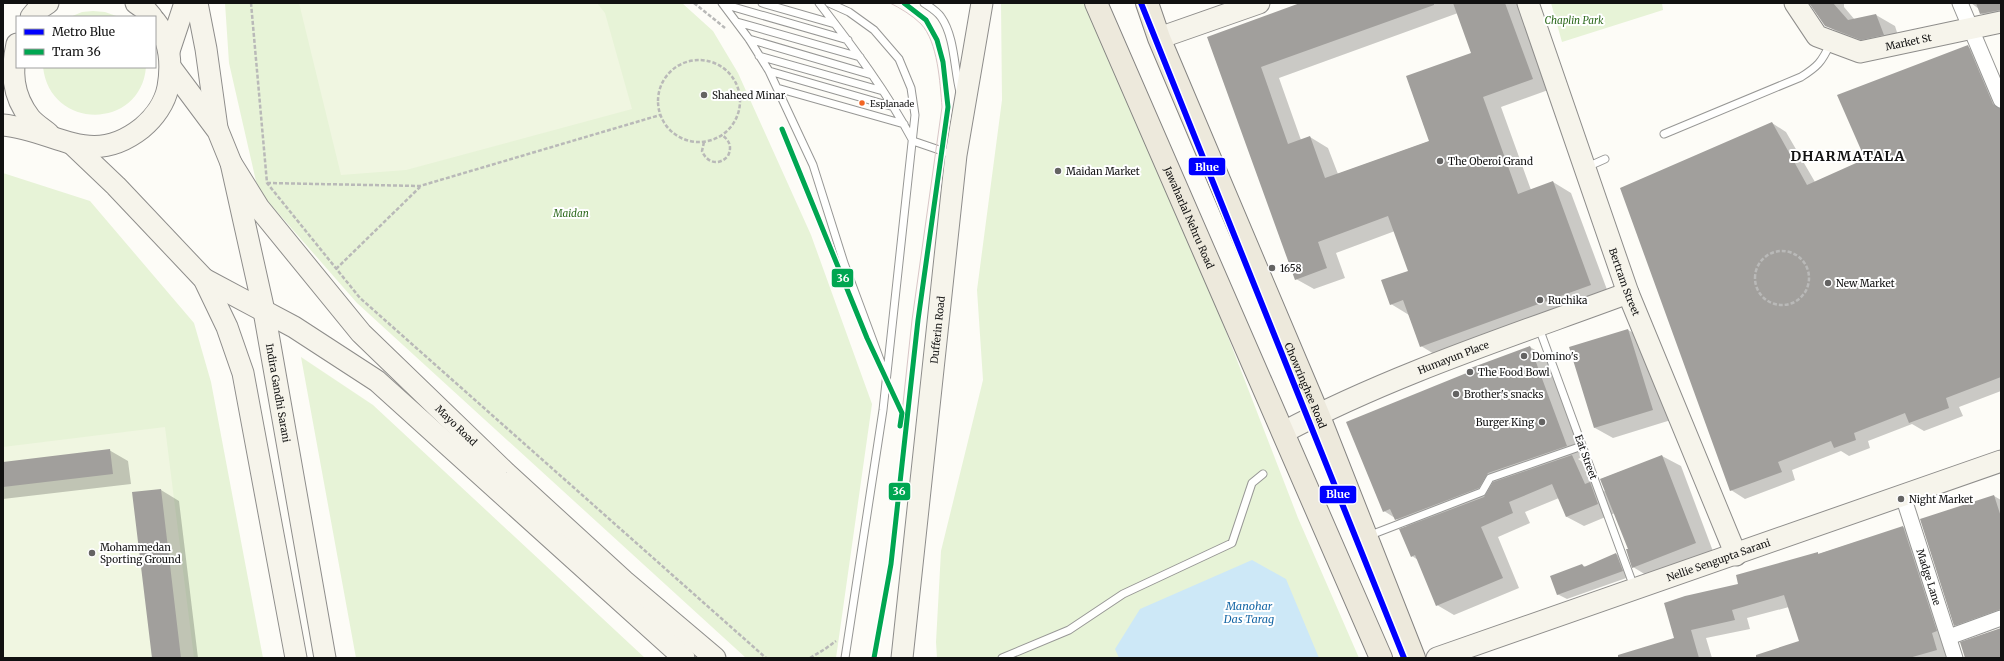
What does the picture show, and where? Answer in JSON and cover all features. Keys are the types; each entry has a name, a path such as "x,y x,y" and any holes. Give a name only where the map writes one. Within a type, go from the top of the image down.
{"main road":[{"path":"33,16 36,11 48,3"},
{"path":"136,3 146,10 151,16"},
{"path":"3,125 53,137 73,145 102,147 129,138 151,120 166,96 170,59 185,3"},
{"path":"196,3 206,49 218,131"},
{"name":"Dufferin Road","path":"902,658 956,155 982,3"},
{"name":"Jawaharlal Nehru Road","path":"1096,3 1284,432"},
{"name":"Chowringhee Road","path":"1147,3 1159,38 1318,414 1414,658"},
{"path":"1159,38 1259,3"},
{"name":"Bertram Street","path":"1528,3 1628,293 1736,555"},
{"path":"1795,3 1824,38"},
{"path":"156,22 161,28 170,59 218,131"},
{"name":"Market St","path":"1824,38 1860,52 2001,22"},
{"path":"3,45 16,38"},
{"path":"16,48 12,64 16,93 30,119 53,137"},
{"name":"Indira Gandhi Sarani","path":"218,131 231,163 264,311 326,658"},
{"path":"73,145 121,191 204,280 227,327 243,373 296,658"},
{"name":"Mayo Road","path":"231,163 259,208 361,333 506,473 624,581 715,658"},
{"name":"Mayo Road","path":"204,280 294,327 377,381 684,658"},
{"name":"Humayun Place","path":"1284,432 1318,414 1395,379 1628,293"},
{"path":"1284,432 1381,658"},
{"name":"Nellie Sengupta Sarani","path":"1437,658 1634,588 1736,555 2001,461"}],"street":[{"path":"1960,3 2001,100"},
{"name":"Madge Lane","path":"1903,496 1955,658"},
{"path":"1948,637 2001,618"}],"lane":[{"path":"762,3 835,24"},
{"path":"828,3 849,12 874,30 899,59 911,88 915,115 887,378 845,658"},
{"path":"924,3 935,10 945,24 964,110"},
{"path":"723,4 848,40"},
{"path":"723,4 749,39 769,72 813,165 844,263 887,378"},
{"path":"818,4 860,57 894,108 913,141 956,155"},
{"path":"737,22 860,57"},
{"path":"1664,134 1800,77 1816,68 1824,58 1824,38"},
{"path":"749,39 872,75"},
{"path":"759,56 883,91"},
{"path":"769,72 894,108"},
{"path":"777,88 904,124"},
{"path":"1585,167 1605,159"},
{"name":"Eat Street","path":"1539,326 1634,588"},
{"path":"1366,537 1482,492 1490,478 1582,446"},
{"path":"1002,658 1069,630 1123,594 1232,543 1252,483 1264,474"}],"path":[{"path":"251,3 267,183 360,298 766,658"},
{"path":"698,59 711,61 721,65 734,78 740,91 740,104 737,116 731,127 722,135 704,142 690,141 677,136 666,127 660,115 657,102 659,89 664,77 674,67 685,61 698,59"},
{"path":"267,183 420,186 660,115"},
{"path":"704,142 702,151 707,159 721,162 728,156 730,146 729,142 722,135"},
{"path":"336,269 420,186"},
{"path":"1780,251 1795,254 1806,265 1808,271 1808,287 1799,299 1793,303 1779,305 1772,303 1761,295 1755,282 1761,261 1773,253 1780,251"},
{"path":"810,658 825,649 849,629"}],"green space":[{"name":"Maidan","path":"225,3 682,3 713,31 738,73 811,235 872,404 836,658 746,658 357,303 258,190 229,63"},
{"path":"299,3 597,3 605,13 632,109 406,170 341,175"},
{"path":"1001,3 1099,3 1298,518 1359,658 937,658 936,642 941,551 983,380 977,290 1002,100"},
{"name":"Chaplin Park","path":"1551,3 1662,3 1663,10 1562,42"},
{"path":"82,12 105,12 116,16 72,16"},
{"path":"43,68 146,68 140,88 129,103 113,112 95,115 77,112 61,103 49,88"},
{"path":"3,173 90,201 194,323 211,382 263,658 3,658"},
{"path":"301,357 373,405 645,658 356,658"},
{"name":"Mohammedan Sporting Ground","path":"165,427 194,658 3,658 3,447"}],"water":[{"name":"Manohar Das Tarag","path":"1252,560 1286,579 1319,658 1119,658 1115,649 1140,609"}],"building":[{"name":"The Oberoi Grand","path":"1300,3 1434,3 1434,5 1261,67 1288,144 1310,136 1325,178 1429,141 1406,76 1471,53 1453,3 1505,3 1533,79 1483,97 1518,194 1553,181 1591,285 1420,347 1403,300 1390,305 1381,280 1408,271 1388,216 1318,242 1327,268 1295,280 1207,37"},
{"path":"1809,3 1833,3 1848,20 1876,14 1884,35 1861,40 1825,26"},
{"path":"1976,3 2001,3 2001,10 1980,14"},
{"name":"New Market","path":"1968,45 1993,104 2001,109 2001,377 1946,398 1949,408 1909,423 1905,413 1854,433 1856,440 1834,448 1831,441 1778,462 1782,472 1730,491 1620,188 1772,122 1807,185 1865,159 1837,95"},
{"path":"1628,329 1653,410 1594,428 1569,347"},
{"path":"1530,346 1567,446 1488,473 1479,488 1395,520 1390,509 1383,512 1346,422 1469,372 1468,369"},
{"path":"110,449 113,474 3,487 3,462"},
{"path":"1572,455 1585,484 1590,482 1598,504 1566,517 1552,484 1509,502 1513,513 1481,527 1503,578 1436,606 1415,555 1411,557 1399,529 1484,497 1493,482"},
{"path":"1662,455 1696,543 1632,568 1626,549 1628,549 1600,479"},
{"path":"161,489 181,658 152,658 132,492"},
{"path":"1994,495 2001,517 2001,609 1954,626 1920,519"},
{"path":"1903,526 1937,631 1932,633 1937,650 1909,658 1756,658 1756,655 1799,641 1784,595 1732,610 1735,620 1691,630 1699,658 1618,658 1618,655 1674,638 1664,603 1685,596 1738,584 1736,575 1818,552 1818,554"},
{"path":"1616,553 1623,571 1557,595 1550,576 1582,564 1584,567"},
{"path":"2001,628 2001,658 1965,658 1960,642"}],"tram line":[{"path":"890,3 902,9 914,18 927,32 935,52 942,107 912,320 902,413"},
{"name":"36","path":"874,658 891,564 918,320 948,107 943,62 937,40 926,20 904,3"},
{"name":"36","path":"782,129 867,338 902,413 900,426"}],"metro line":[{"name":"Blue","path":"1141,3 1404,658"}],"place":[{"name":"Shaheed Minar","path":"704,95"},
{"name":"Esplanade","path":"862,103"},
{"name":"The Oberoi Grand","path":"1440,161"},
{"name":"Maidan Market","path":"1058,171"},
{"name":"1658","path":"1272,268"},
{"name":"New Market","path":"1828,283"},
{"name":"Ruchika","path":"1540,300"},
{"name":"Domino's","path":"1524,356"},
{"name":"The Food Bowl","path":"1470,372"},
{"name":"Brother's snacks","path":"1456,394"},
{"name":"Burger King","path":"1542,422"},
{"name":"Night Market","path":"1901,499"},
{"name":"Mohammedan Sporting Ground","path":"92,553"}],"district":[{"name":"DHARMATALA","path":"1848,156"}]}
